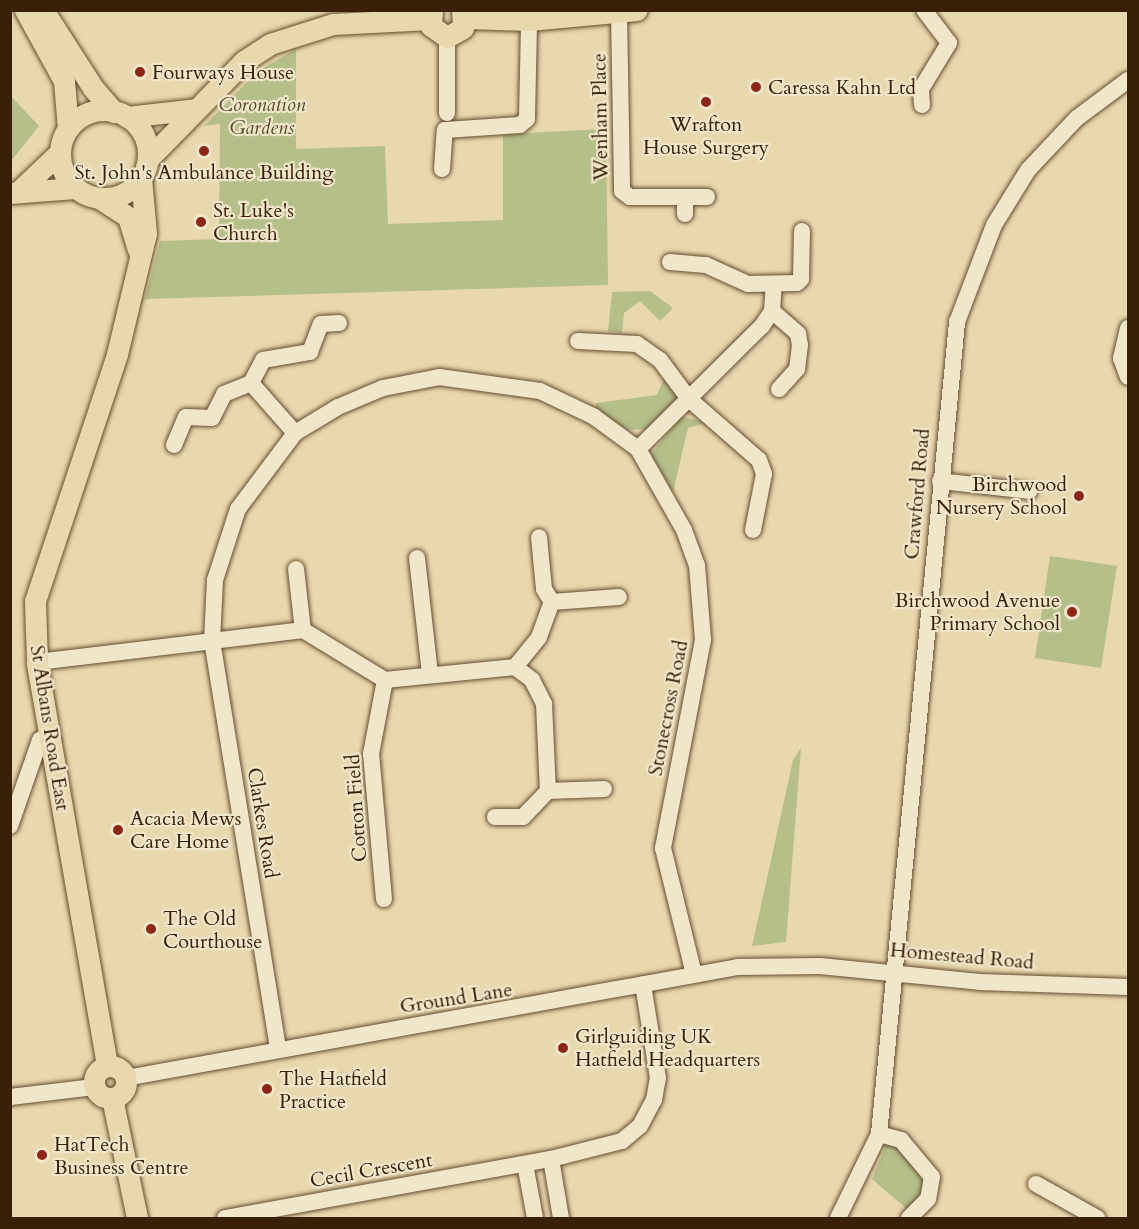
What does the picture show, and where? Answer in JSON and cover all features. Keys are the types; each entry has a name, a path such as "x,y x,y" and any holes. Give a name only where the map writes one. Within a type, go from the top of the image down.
{"main road":[{"path":"14,193 60,152 68,129 64,81 25,10"},
{"path":"43,10 93,88 141,132 144,168"},
{"path":"14,193 75,188 99,198 122,195 196,109 244,61 296,33 333,24 431,15 439,34 447,37 462,28 464,14 529,20 620,12"},
{"path":"68,129 90,112 121,114 196,109"},
{"path":"60,152 64,174 75,188"},
{"name":"St Albans Road East","path":"107,1065 37,662 38,581 117,354 146,233 144,168"},
{"name":"St Albans Road East","path":"99,198 128,217 139,258"},
{"path":"103,1092 122,1093 126,1078 120,1068 107,1065 98,1071 103,1092 137,1218"}],"street":[{"path":"922,105 921,89 949,43 924,10"},
{"name":"Wenham Place","path":"620,12 622,191 630,197 685,206 707,197"},
{"path":"442,170 445,130 520,125 527,119 529,20"},
{"path":"447,37 447,113"},
{"name":"Crawford Road","path":"879,1134 891,973 957,322 984,245 1001,211 1054,141 1128,80"},
{"path":"670,262 706,265 739,283 774,285 801,279 802,231"},
{"path":"638,449 772,311 774,285"},
{"path":"772,311 798,334 800,345 797,369 779,389"},
{"path":"174,445 186,417 212,418 224,394 251,383 263,360 310,352 321,324 339,323"},
{"path":"1128,328 1121,358 1128,377"},
{"path":"578,341 637,344 660,360 689,399 759,460 764,474 753,530"},
{"name":"Stonecross Road","path":"212,641 222,549 244,500 295,433 383,388 439,377 540,392 593,416 638,449 684,530 701,598 703,640 663,848 694,974"},
{"path":"251,383 295,433"},
{"path":"940,481 1029,491"},
{"path":"539,537 544,589 552,602"},
{"path":"417,558 430,673"},
{"path":"296,569 303,630"},
{"path":"552,602 619,597"},
{"path":"515,667 539,637 552,602"},
{"path":"37,662 303,630 385,680 430,673 515,667 532,680 544,704 548,791 524,818 495,817"},
{"name":"Clarkes Road","path":"212,641 278,1048"},
{"name":"Cotton Field","path":"384,899 371,754 385,680"},
{"path":"10,826 40,740 50,734"},
{"path":"548,791 604,789"},
{"name":"Ground Lane","path":"126,1078 278,1048 694,974 792,966"},
{"name":"Homestead Road","path":"792,966 1128,987"},
{"name":"Cecil Crescent","path":"225,1218 551,1159 622,1140 640,1126 654,1100 658,1077 643,984"},
{"path":"10,1097 103,1092"},
{"path":"838,1218 879,1134 902,1140 932,1177 928,1199 909,1218"},
{"path":"551,1159 561,1218"},
{"path":"525,1164 534,1218"},
{"path":"1035,1184 1096,1218"}],"green space":[{"name":"Coronation Gardens","path":"296,49 296,149 385,146 388,224 503,220 503,134 606,129 608,285 145,299 160,241 219,239 220,124 204,126 258,71"},
{"path":"11,96 39,126 11,161"},
{"path":"650,291 673,308 660,321 640,301 624,313 622,333 608,331 612,292"},
{"path":"665,376 679,396 648,429 628,430 595,410 596,403 657,395"},
{"path":"681,417 709,422 688,428 673,492 651,454"},
{"path":"1050,556 1117,566 1101,668 1035,658"},
{"path":"801,748 786,942 752,946 793,760"},
{"path":"888,1140 926,1171 929,1190 908,1210 872,1179"}],"place":[{"name":"Fourways House","path":"140,72"},
{"name":"Caressa Kahn Ltd","path":"756,87"},
{"name":"Wrafton House Surgery","path":"706,102"},
{"name":"St. John's Ambulance Building","path":"204,151"},
{"name":"St. Luke's Church","path":"201,222"},
{"name":"Birchwood Nursery School","path":"1079,496"},
{"name":"Birchwood Avenue Primary School","path":"1072,612"},
{"name":"Acacia Mews Care Home","path":"118,830"},
{"name":"The Old Courthouse","path":"151,929"},
{"name":"Girlguiding UK Hatfield Headquarters","path":"563,1048"},
{"name":"The Hatfield Practice","path":"267,1089"},
{"name":"HatTech Business Centre","path":"42,1155"}]}
